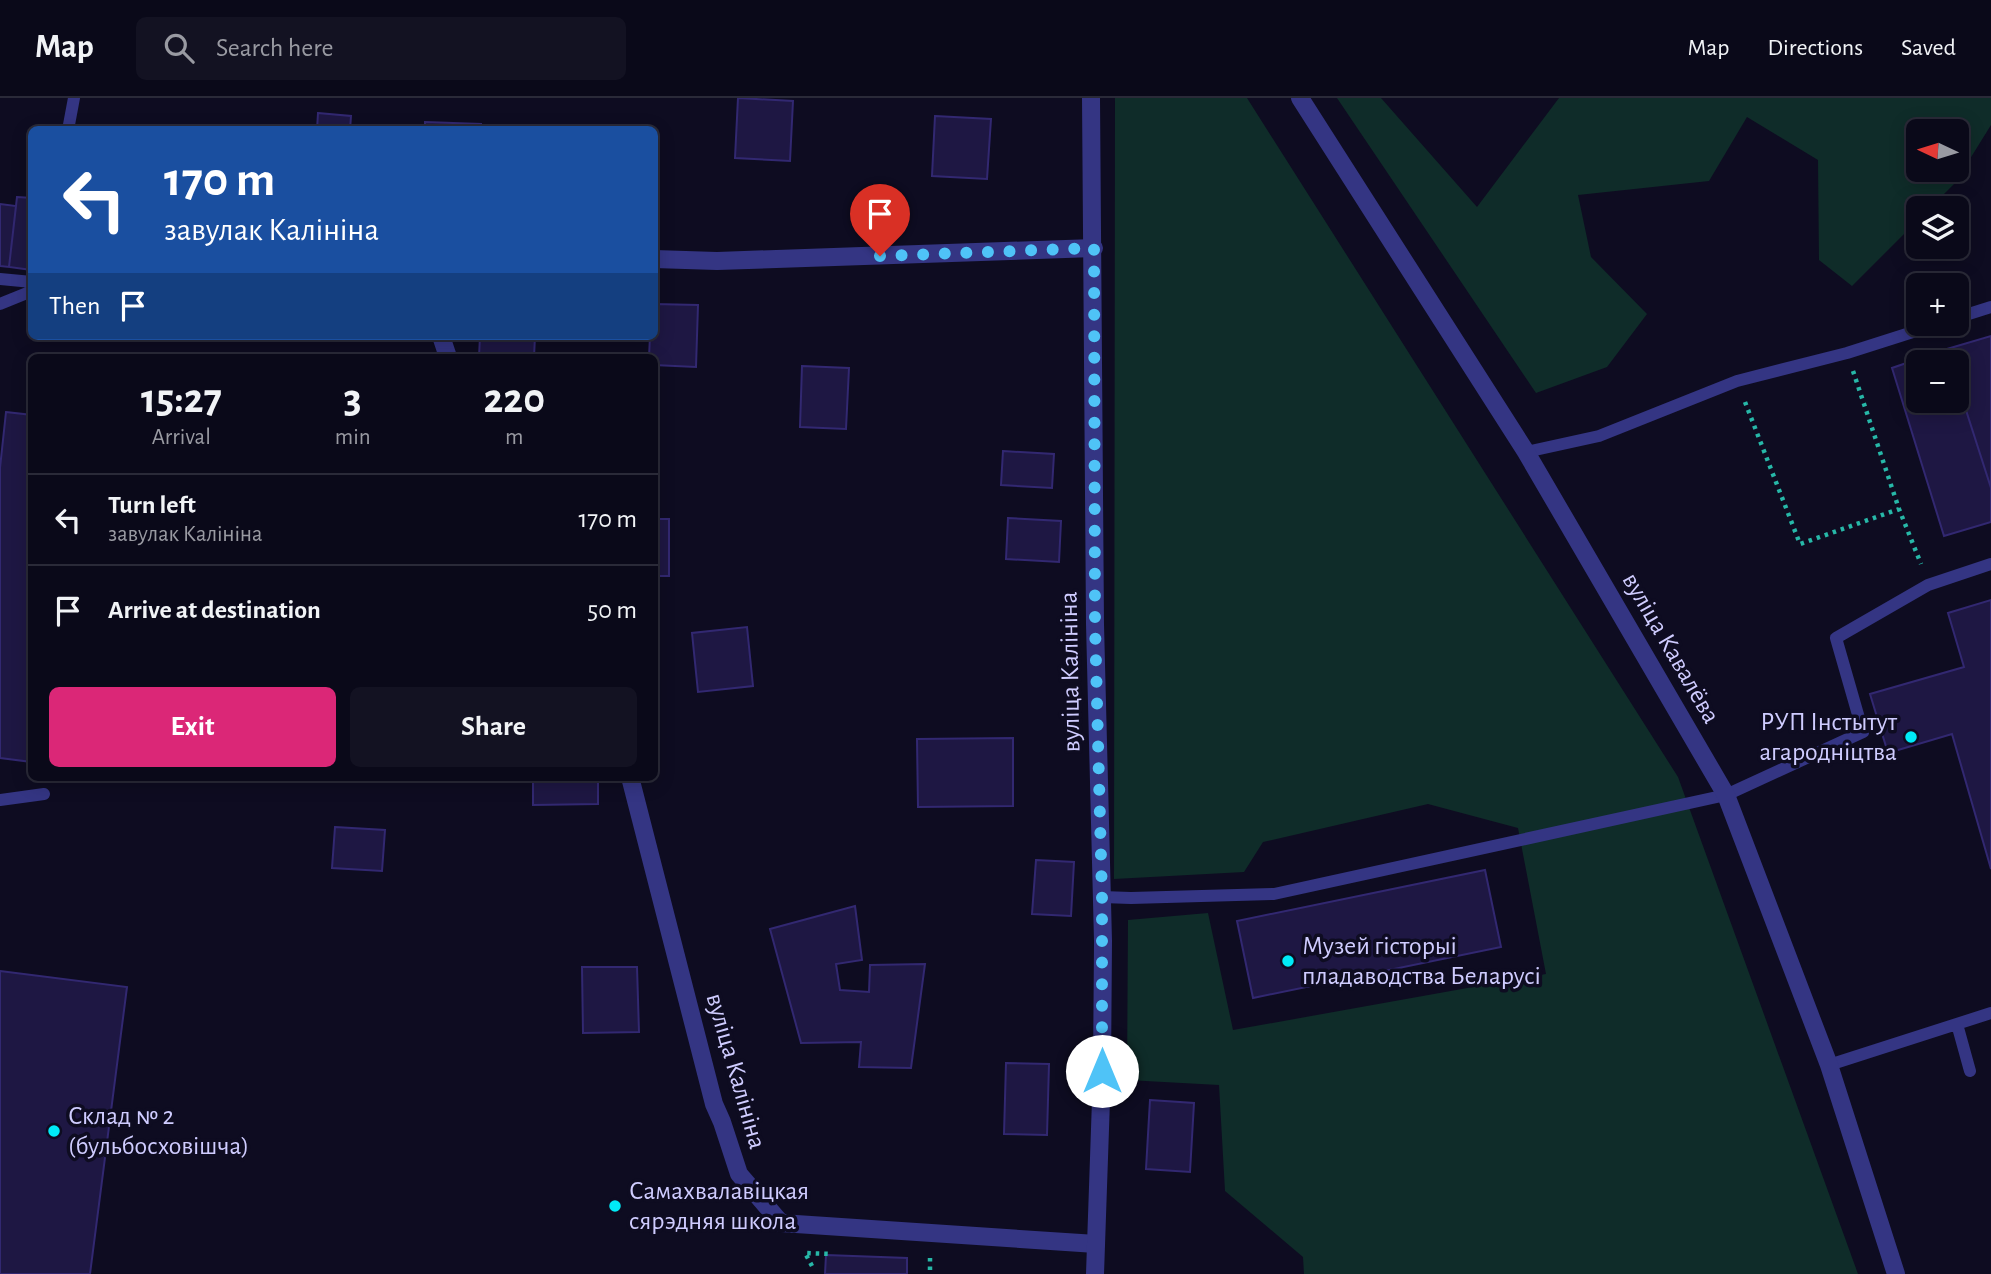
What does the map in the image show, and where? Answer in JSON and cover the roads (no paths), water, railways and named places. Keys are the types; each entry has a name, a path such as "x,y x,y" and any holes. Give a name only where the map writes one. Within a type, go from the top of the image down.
{"street":[{"name":"вуліца Калініна","path":"1091,98 1095,624 1102,897 1102,1071 1095,1274"},
{"name":"вуліца Кавалёва","path":"1300,98 1526,452 1726,795 1829,1065 1896,1274"},
{"path":"658,258 717,261 1094,248"},
{"name":"вуліца Калініна","path":"631,781 714,1104 739,1174 781,1223 1096,1244"}],"lane":[{"path":"69,126 74,98"},
{"path":"0,279 28,282"},
{"path":"0,304 28,293"},
{"path":"1969,314 1991,307"},
{"path":"1526,452 1599,436 1737,382 1906,334"},
{"path":"1102,897 1274,894 1726,795 1863,732 1836,638 1928,585 1991,564"},
{"path":"0,800 44,794"},
{"path":"1829,1065 1991,1013"},
{"path":"1957,1024 1970,1071"}],"place":[{"name":"РУП Інстытут агародніцтва","path":"1911,737"},
{"name":"Музей гісторыі пладаводства Беларусі","path":"1288,961"},
{"name":"Склад № 2 (бульбосховішча)","path":"54,1131"},
{"name":"Самахвалавіцкая сярэдняя школа","path":"615,1206"}]}
